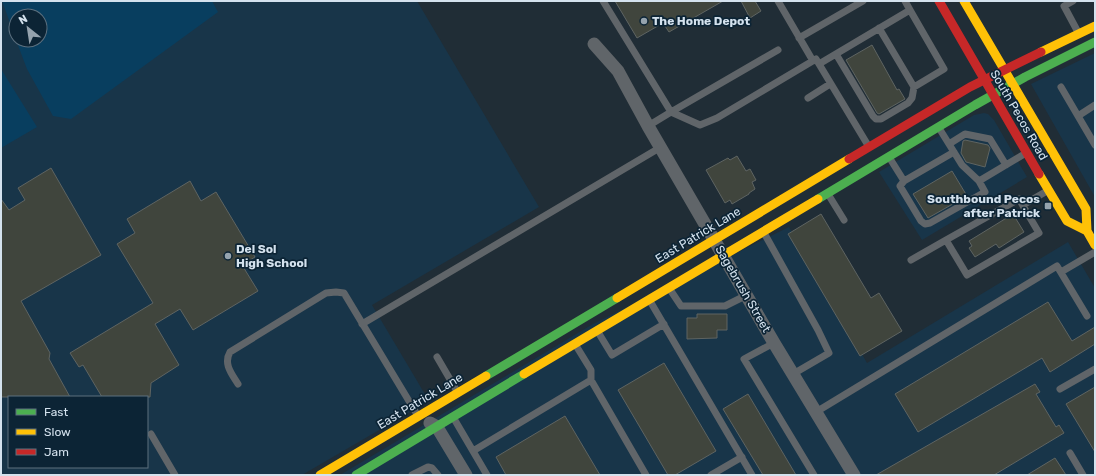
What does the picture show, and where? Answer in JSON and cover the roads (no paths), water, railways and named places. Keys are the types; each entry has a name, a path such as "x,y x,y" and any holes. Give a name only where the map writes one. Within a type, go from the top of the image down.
{"main road":[{"name":"South Pecos Road","path":"939,1 1067,221 1087,231"},
{"name":"South Pecos Road","path":"964,1 1086,209 1087,231 1095,246"},
{"name":"East Patrick Lane","path":"356,475 437,427 458,393 570,336 597,331 763,231 823,185 869,147 984,79 1095,26"},
{"name":"East Patrick Lane","path":"320,475 418,416 448,409 570,336 714,240 823,185 889,156 1012,84 1095,42"}],"street":[{"name":"Sagebrush Street","path":"594,44 618,70 648,126 774,343 854,475"},
{"path":"418,416 437,427 466,475"}],"lane":[{"path":"603,1 671,112 700,125 717,118 816,62 836,54 910,10"},
{"path":"778,1 799,38 816,62 869,147"},
{"path":"799,38 863,1"},
{"path":"905,1 944,69 914,87"},
{"path":"1073,1 1064,6 1079,34"},
{"path":"836,54 873,116 876,119 881,119 908,103 912,98 914,87 880,28"},
{"path":"648,126 778,50"},
{"path":"808,98 830,84"},
{"path":"1061,87 1095,145"},
{"path":"1078,116 1095,106"},
{"path":"939,127 962,165 979,181 985,192 930,223 925,224 900,186 904,181 954,152"},
{"path":"949,144 965,134 990,139 1006,165"},
{"path":"362,324 661,148"},
{"path":"979,181 1027,153"},
{"path":"889,156 904,181"},
{"path":"823,185 844,220"},
{"path":"1023,205 1049,190"},
{"path":"911,260 946,240 1019,199 1039,233 967,275 946,240"},
{"path":"763,231 818,330 828,353 793,374"},
{"path":"1061,272 1095,246"},
{"path":"816,412 1057,266 1087,316"},
{"path":"669,287 681,306 725,306 747,295"},
{"path":"238,384 228,366 227,357 230,352 326,293 344,293 418,416"},
{"path":"649,300 752,475"},
{"path":"597,331 612,355 664,324"},
{"path":"570,336 591,370 591,380 646,475"},
{"path":"774,343 744,359 814,475"},
{"path":"437,357 458,393"},
{"path":"1060,389 1095,368"},
{"path":"473,451 591,380"},
{"path":"448,409 487,475"},
{"path":"151,434 175,475"},
{"path":"1070,453 1083,475"},
{"path":"711,475 742,457"},
{"path":"412,475 428,467 432,468 438,475"}],"place":[{"name":"The Home Depot","path":"644,21"},
{"name":"Southbound Pecos after Patrick","path":"1048,206"},
{"name":"Del Sol High School","path":"228,256"}]}
